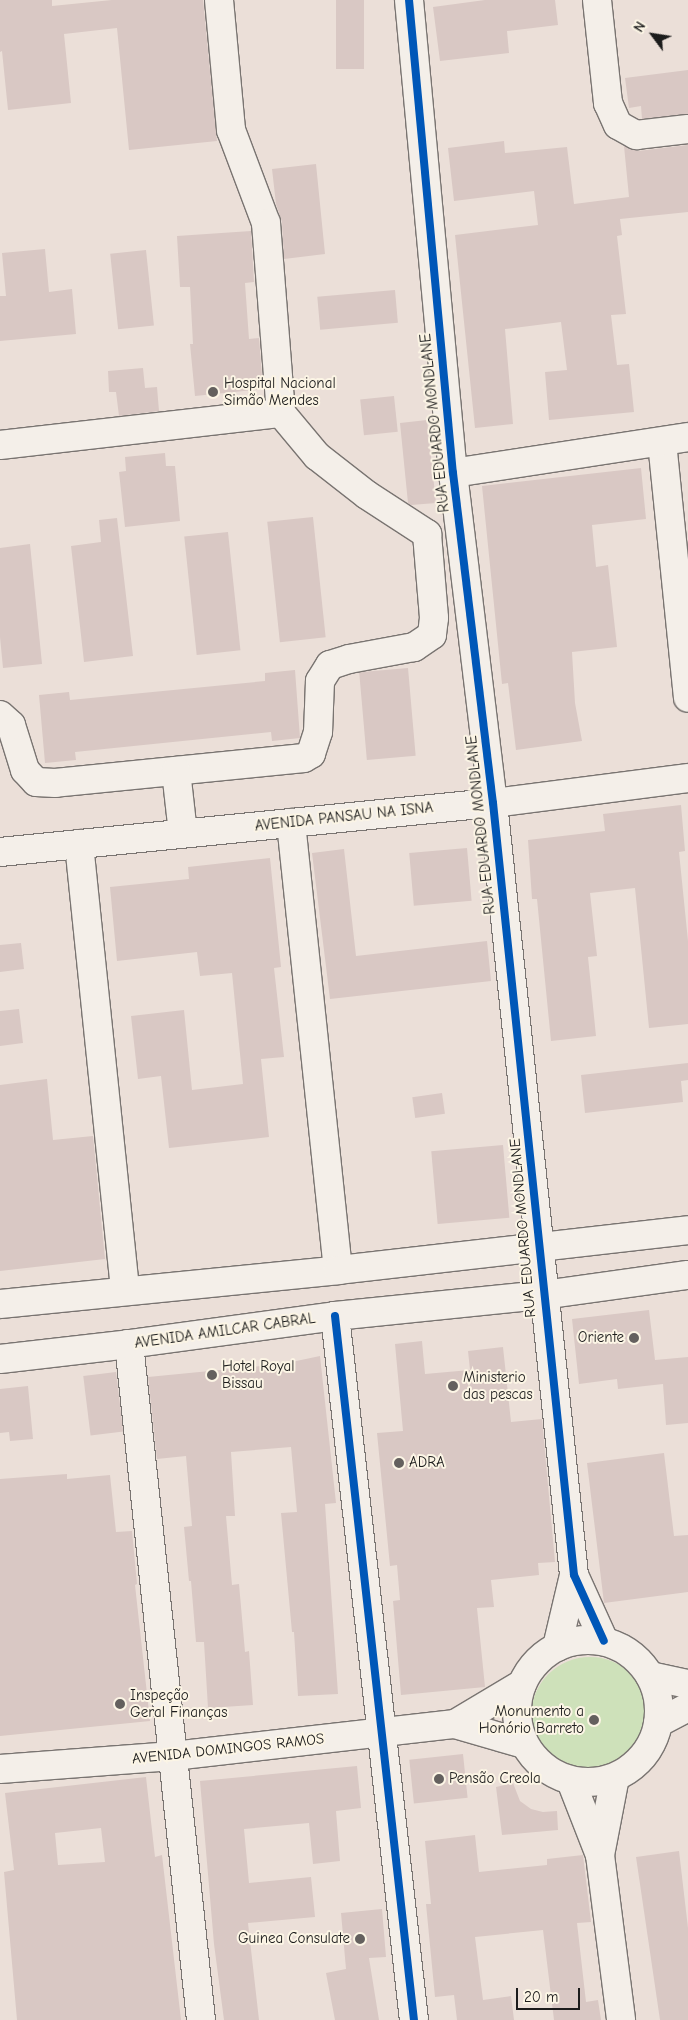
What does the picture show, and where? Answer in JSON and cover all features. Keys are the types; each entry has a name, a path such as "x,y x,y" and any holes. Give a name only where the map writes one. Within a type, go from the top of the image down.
{"street":[{"path":"0,715 11,724 24,770 36,782 55,784 304,758 311,754 318,732 320,681 330,665 349,659 414,647 432,635 434,618 427,534 367,495 317,456 281,413 266,223 231,130 219,0"},
{"name":"RUA EDUARDO MONDLANE","path":"409,0 453,474 493,803 540,1246 543,1295 574,1575 604,1642"},
{"path":"597,0 608,103 618,125 636,135 688,129"},
{"path":"0,445 281,413"},
{"path":"453,474 675,440 688,698"},
{"path":"176,771 183,834"},
{"name":"AVENIDA PANSAU NA ISNA","path":"0,852 493,803 688,778"},
{"path":"291,823 338,1270"},
{"path":"79,844 125,1292"},
{"path":"0,1304 338,1270 688,1230"},
{"name":"AVENIDA AMILCAR CABRAL","path":"0,1359 129,1344 335,1316 543,1295 688,1275"},
{"path":"335,1316 414,2020"},
{"path":"129,1344 202,2020"},
{"name":"RUA EDUARDO MONDLANE","path":"557,1647 574,1575"},
{"path":"576,1641 604,1642 631,1654 650,1676 658,1702 658,1723 644,1755 631,1768 616,1777 590,1783 572,1781 552,1774 524,1744 518,1729 516,1706 522,1684 530,1669 542,1656 557,1647 576,1641"},
{"path":"650,1676 688,1684"},
{"name":"AVENIDA DOMINGOS RAMOS","path":"455,1724 522,1684"},
{"path":"658,1723 688,1707"},
{"name":"AVENIDA DOMINGOS RAMOS","path":"0,1770 173,1756 455,1724 524,1744"},
{"path":"600,1855 616,1777"},
{"path":"572,1781 600,1855 621,2020"}],"green space":[{"path":"590,1657 601,1658 623,1667 639,1683 648,1705 648,1727 639,1749 623,1765 601,1774 590,1775 579,1774 557,1765 541,1749 532,1727 531,1716 532,1705 541,1683 557,1667 579,1658"}],"building":[{"path":"0,0 52,0 52,6 112,0 203,0 217,141 129,150 117,28 64,34 71,103 8,110 2,51 0,52"},
{"path":"336,0 364,0 364,69 336,69"},
{"path":"485,0 555,0 558,25 507,31 509,53 440,61 433,7"},
{"path":"688,70 688,114 642,119 641,106 629,108 625,78"},
{"path":"504,141 505,153 567,147 574,204 629,197 624,146 638,151 688,145 688,212 620,219 622,235 617,236 626,314 611,315 617,365 629,364 634,412 549,420 545,372 567,370 561,322 505,329 513,424 475,428 455,235 538,225 534,191 454,201 448,148"},
{"path":"316,164 325,254 284,259 282,222 276,204 272,169"},
{"path":"251,231 254,282 245,283 249,339 259,338 263,389 195,396 190,344 193,344 190,287 180,287 177,236"},
{"path":"45,249 49,292 72,289 76,334 0,341 0,296 6,296 2,253"},
{"path":"146,250 154,326 118,329 110,254"},
{"path":"395,290 398,323 320,330 317,297"},
{"path":"143,368 145,388 157,387 159,411 119,416 116,392 109,392 108,371"},
{"path":"394,396 398,432 364,435 360,400"},
{"path":"427,420 436,503 411,505 408,503 400,423"},
{"path":"165,453 166,466 175,466 180,521 125,527 119,472 126,471 125,457"},
{"path":"641,468 646,519 592,525 596,567 608,565 617,647 572,652 575,703 582,741 516,750 508,683 502,684 482,486"},
{"path":"313,517 326,637 280,642 267,522"},
{"path":"117,518 133,656 84,662 71,546 101,542 99,520"},
{"path":"228,532 240,650 197,655 184,537"},
{"path":"30,544 42,664 3,668 0,637 0,548"},
{"path":"408,668 416,756 367,760 359,672"},
{"path":"295,670 300,738 272,741 271,732 75,752 76,760 45,763 39,695 69,692 70,700 265,681 265,673"},
{"path":"681,805 685,851 679,852 688,941 688,1024 649,1028 635,888 590,893 597,956 588,957 596,1036 551,1041 537,899 532,899 528,840 605,831 603,814"},
{"path":"467,848 472,901 414,906 409,853"},
{"path":"344,849 356,956 487,941 491,981 330,999 312,853"},
{"path":"270,858 281,967 274,968 284,1057 261,1059 269,1137 169,1148 161,1076 138,1079 131,1016 184,1010 192,1090 243,1084 232,973 200,976 197,952 117,961 110,887 189,879 188,867"},
{"path":"21,943 24,969 0,972 0,945"},
{"path":"19,1009 23,1043 0,1046 0,1011"},
{"path":"688,1063 688,1080 681,1081 683,1102 585,1113 581,1075"},
{"path":"47,1079 53,1140 93,1136 105,1259 0,1271 0,1085"},
{"path":"442,1093 445,1114 415,1118 412,1097"},
{"path":"503,1145 509,1218 438,1224 431,1151"},
{"path":"649,1310 655,1360 688,1357 688,1423 666,1425 663,1384 618,1389 617,1379 579,1384 572,1319"},
{"path":"422,1341 425,1374 470,1370 468,1351 503,1347 511,1422 542,1419 555,1562 538,1563 539,1575 491,1580 494,1607 477,1608 485,1687 401,1695 393,1601 400,1600 397,1565 390,1566 377,1433 403,1431 395,1344"},
{"path":"320,1356 336,1503 325,1504 338,1694 298,1696 294,1632 292,1632 281,1513 297,1512 291,1447 231,1452 235,1516 226,1516 232,1585 239,1584 245,1652 249,1651 253,1705 208,1708 204,1642 196,1642 184,1527 192,1526 186,1456 157,1459 148,1377 282,1364"},
{"path":"116,1372 123,1432 91,1436 83,1376"},
{"path":"28,1386 33,1439 10,1441 9,1432 0,1433 0,1389"},
{"path":"664,1453 674,1536 688,1535 688,1592 604,1603 587,1463"},
{"path":"67,1474 67,1479 110,1475 116,1532 132,1531 137,1584 135,1585 150,1721 0,1736 0,1479"},
{"name":"Pensão Creola","path":"463,1754 468,1798 414,1803 409,1760"},
{"path":"357,1766 361,1808 336,1811 340,1861 313,1864 309,1823 244,1829 249,1883 311,1877 315,1917 248,1923 259,2020 224,2020 214,1944 200,1781"},
{"path":"146,1777 155,1857 162,1855 181,2020 17,2020 4,1872 14,1870 5,1793","holes":["101,1828 105,1862 58,1865 55,1833"]},
{"path":"513,1783 520,1801 531,1809 543,1812 557,1811 558,1830 502,1835 496,1787"},
{"path":"475,1835 479,1872 547,1865 547,1859 583,1855 591,1922 577,1923 586,2002 598,2000 601,2020 554,2020 543,1930 475,1937 483,2000 511,1996 514,2020 457,2020 454,1995 435,1997 426,1904 431,1904 425,1841"},
{"path":"679,1851 688,1928 688,2020 660,2020 636,1857"},
{"path":"382,1909 386,1957 369,1958 379,2020 335,2020 326,1973 346,1969 341,1913"}],"cycle path":[{"path":"409,0 453,473 493,803 574,1575 604,1641"},
{"path":"335,1316 414,2020"}],"place":[{"name":"Hospital Nacional Simão Mendes","path":"213,392"},
{"name":"Oriente","path":"634,1338"},
{"name":"Hotel Royal Bissau","path":"212,1375"},
{"name":"Ministerio das pescas","path":"453,1386"},
{"name":"ADRA","path":"399,1463"},
{"name":"Inspeção Geral Finanças","path":"120,1704"},
{"name":"Monumento a Honório Barreto","path":"594,1720"},
{"name":"Pensão Creola","path":"439,1779"},
{"name":"Guinea Consulate","path":"360,1939"}]}
